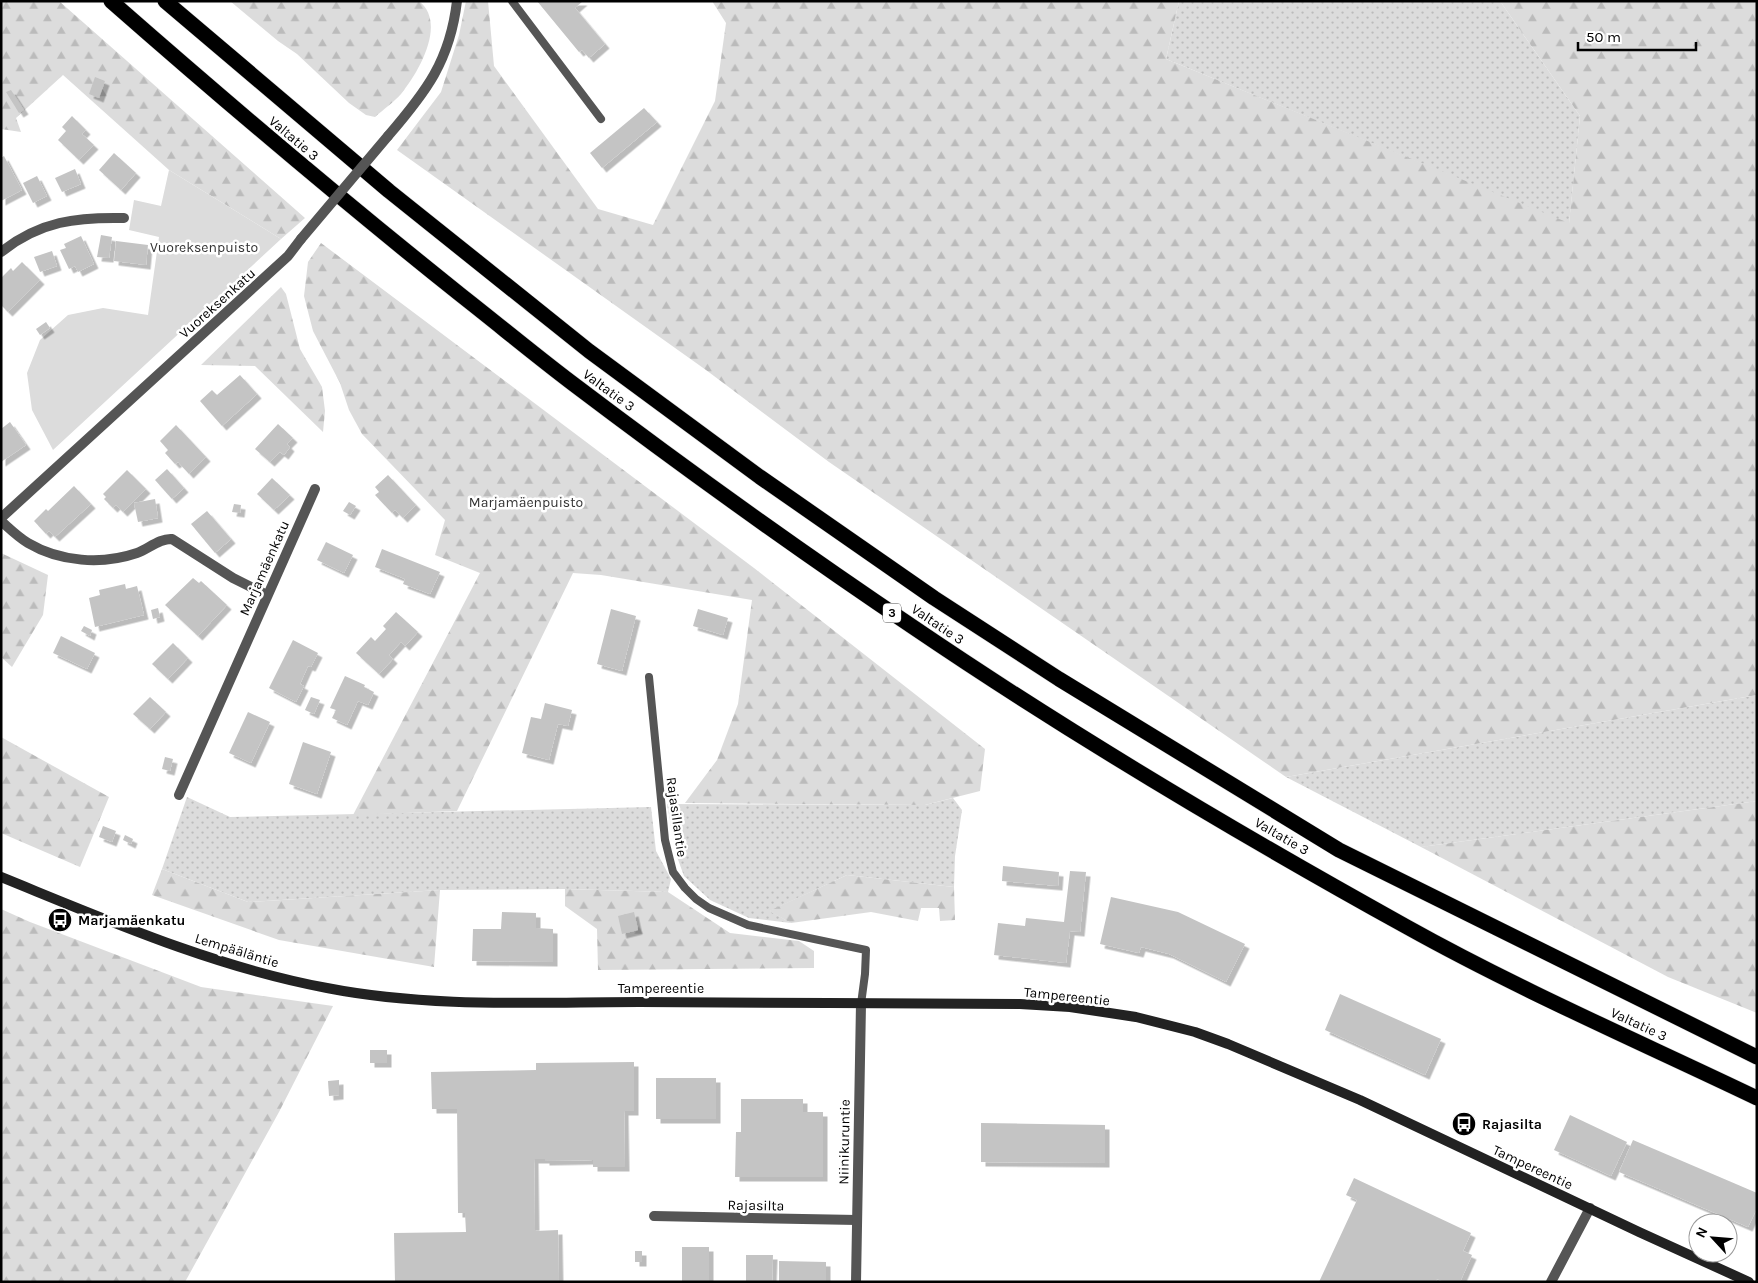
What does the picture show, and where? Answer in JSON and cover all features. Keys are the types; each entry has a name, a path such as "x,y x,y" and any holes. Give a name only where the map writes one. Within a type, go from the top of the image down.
{"highway":[{"name":"Valtatie 3","path":"111,1 202,81 367,220 568,380 738,506 914,628 1041,711 1184,798 1409,928 1515,983 1757,1098"},
{"name":"Valtatie 3","path":"165,1 389,192 589,351 760,477 934,598 1059,679 1339,850 1757,1057"}],"main road":[{"name":"Lempääläntie","path":"1,877 213,959 256,972 328,988"},
{"name":"Tampereentie","path":"328,988 408,998 470,1002 1020,1004 1070,1007 1136,1017 1195,1032 1262,1057 1342,1092 1749,1282"}],"street":[{"name":"Vuoreksenkatu","path":"1,520 288,256 410,110 435,77 452,32 457,1"},
{"path":"1,252 24,237 57,223 85,218 124,218"},
{"name":"Marjamäenkatu","path":"179,795 315,489"},
{"path":"1,520 16,535 43,550 64,557 82,560 118,558 135,554 163,540 172,539 233,578 267,596"},
{"name":"Niinikuruntie","path":"856,1282 861,1004"},
{"path":"1551,1282 1590,1208"},
{"name":"Rajasilta","path":"654,1216 857,1220"}],"lane":[{"path":"512,1 601,119"},
{"name":"Rajasillantie","path":"649,677 665,840 673,872 696,899 728,917 748,925 866,950 861,1004"}],"green space":[{"path":"1,1 59,1 305,218 281,239 169,170 63,75 16,118 21,132 1,129"},
{"path":"230,1 419,1 427,10 431,22 430,34 422,61 408,85 398,97 375,117 366,115 349,103 297,54 278,41"},
{"path":"466,1 488,1 494,66 598,209 653,225 715,101 726,23 712,1 1179,1 1166,59 1569,223 1580,116 1500,1 1757,1 1757,695 1286,777 829,462 706,370 397,150 441,92 459,35"},
{"path":"1179,1 1500,1 1580,116 1569,224 1166,59"},
{"name":"Vuoreksenpuisto","path":"169,170 281,239 53,450 32,410 27,373 40,340 68,315 103,308 148,315 159,237 129,230 134,200 161,206"},
{"name":"Marjamäenpuisto","path":"321,243 754,568 985,749 980,791 925,805 685,803 717,760 738,704 752,600 601,575 573,573 457,811 353,815 480,573 435,555 445,520 362,434 349,410 340,383 313,331 304,296 308,262"},
{"path":"281,287 286,294 300,349 322,387 325,411 323,432 255,366 201,365"},
{"path":"1,553 48,575 43,615 12,667 1,657"},
{"path":"1757,695 1757,801 1421,847 1286,777"},
{"path":"1,737 109,797 80,867 1,833"},
{"path":"187,797 230,817 651,807 656,851 671,879 668,892 565,889 440,890 248,902 162,869"},
{"path":"953,798 962,810 955,856 954,887 847,875 770,911 791,923 749,918 710,900 684,876 676,854 667,804 925,805"},
{"path":"1757,801 1757,1013 1668,977 1421,847"},
{"path":"162,869 248,902 440,890 434,967 279,940 152,895"},
{"path":"847,875 954,887 955,920 940,921 939,908 921,908 918,921 871,912 791,923 769,911"},
{"path":"565,889 668,892 730,933 799,941 814,951 814,968 598,970 597,929 565,906"},
{"path":"1,909 30,922 201,987 333,1006 279,1112 185,1282 1,1282"}],"building":[{"path":"537,1 583,1 575,8 605,44 589,58 582,50 579,52"},
{"path":"95,77 105,81 99,98 89,94"},
{"path":"11,90 24,110 19,113 6,92"},
{"path":"644,108 657,122 602,168 590,153"},
{"path":"72,116 86,130 82,134 94,145 79,160 58,140 66,131 62,127"},
{"path":"114,153 136,173 121,190 99,170"},
{"path":"4,156 22,190 1,201 1,158"},
{"path":"75,169 81,184 62,192 55,178"},
{"path":"37,176 47,196 33,203 23,183"},
{"path":"101,235 112,237 109,258 97,257"},
{"path":"81,236 94,264 78,272 75,266 69,269 60,250 66,248 64,244"},
{"path":"116,241 148,245 146,265 114,261"},
{"path":"52,251 57,266 40,272 34,257"},
{"path":"22,262 40,280 8,312 1,305 1,278 11,268 13,271"},
{"path":"46,322 50,328 40,335 36,329"},
{"path":"240,375 257,394 222,426 200,401 212,390 217,395"},
{"path":"10,422 26,445 1,462 1,429"},
{"path":"278,424 293,438 287,444 290,447 284,455 280,452 270,462 255,449"},
{"path":"176,425 206,457 189,474 178,462 175,464 165,453 168,450 160,441"},
{"path":"167,469 184,488 172,499 155,480"},
{"path":"127,470 146,489 123,512 116,505 113,508 104,499 106,497 103,494"},
{"path":"388,475 416,505 403,518 395,510 392,513 375,495 379,492 375,487"},
{"path":"272,478 290,495 274,510 257,494"},
{"path":"74,486 91,504 55,537 49,531 46,534 34,521 46,509 48,511"},
{"path":"155,499 158,518 138,522 134,503"},
{"path":"349,502 356,506 350,515 343,511"},
{"path":"234,504 241,505 240,513 232,512"},
{"path":"207,511 231,539 215,553 191,524"},
{"path":"326,542 353,555 344,573 317,560"},
{"path":"382,549 440,572 430,594 403,584 405,579 375,567"},
{"path":"193,578 199,583 201,581 227,605 198,636 165,605"},
{"path":"125,584 126,589 137,586 144,615 95,627 89,598 100,595 99,590"},
{"path":"158,608 160,617 153,619 151,610"},
{"path":"611,609 636,616 622,671 597,664"},
{"path":"698,609 728,618 723,635 693,626"},
{"path":"396,612 418,632 405,646 401,642 389,655 393,659 379,674 356,653 371,637 375,641 386,629 383,626"},
{"path":"84,626 92,630 90,636 81,631"},
{"path":"61,636 95,653 87,669 53,653"},
{"path":"293,640 318,653 311,667 308,666 300,684 304,686 296,702 269,688"},
{"path":"173,643 188,658 168,679 152,664"},
{"path":"345,676 365,685 364,687 374,692 368,705 358,701 347,725 332,718 336,710 330,708"},
{"path":"150,697 166,712 150,729 133,714"},
{"path":"311,697 320,700 314,714 305,710"},
{"path":"545,703 572,710 568,726 558,724 549,760 522,753 531,717 541,719"},
{"path":"248,712 270,722 251,763 229,753"},
{"path":"303,742 331,752 317,794 289,784"},
{"path":"165,757 173,759 170,771 162,769"},
{"path":"103,826 116,831 112,842 99,837"},
{"path":"125,835 133,839 131,844 123,840"},
{"path":"1003,866 1059,872 1058,886 1002,881"},
{"path":"1070,871 1086,872 1080,932 1070,931 1066,963 994,955 998,923 1025,926 1026,918 1064,922"},
{"path":"1111,897 1178,912 1245,944 1226,982 1169,954 1141,947 1139,953 1100,944"},
{"path":"502,912 536,913 536,928 553,929 553,962 472,961 473,929 501,929"},
{"path":"634,912 638,930 622,934 618,916"},
{"path":"1340,994 1441,1039 1425,1075 1325,1030"},
{"path":"370,1050 387,1050 387,1063 370,1063"},
{"path":"634,1062 634,1111 624,1111 625,1167 593,1167 593,1160 545,1161 545,1159 534,1159 535,1231 558,1230 559,1282 395,1282 394,1233 466,1232 465,1213 458,1213 457,1109 432,1109 431,1072 536,1070 536,1063"},
{"path":"656,1078 716,1078 716,1119 656,1119"},
{"path":"339,1080 339,1095 329,1096 328,1081"},
{"path":"741,1099 803,1099 803,1112 823,1112 823,1177 735,1177 736,1132 741,1132"},
{"path":"1570,1115 1627,1142 1611,1176 1554,1150"},
{"path":"981,1123 1105,1125 1105,1163 981,1162"},
{"path":"1633,1140 1757,1193 1757,1208 1748,1227 1738,1223 1738,1213 1715,1213 1619,1172"},
{"path":"1354,1178 1471,1233 1463,1251 1472,1255 1460,1282 1444,1282 1437,1279 1436,1282 1319,1282 1357,1200 1346,1195"},
{"path":"682,1247 709,1247 709,1282 682,1282"},
{"path":"635,1251 642,1251 642,1262 635,1262"},
{"path":"746,1255 773,1255 772,1282 746,1282"},
{"path":"779,1261 826,1262 826,1282 779,1282"}],"place":[{"name":"Marjamäenkatu","path":"60,920"},
{"name":"Rajasilta","path":"1464,1124"}]}
